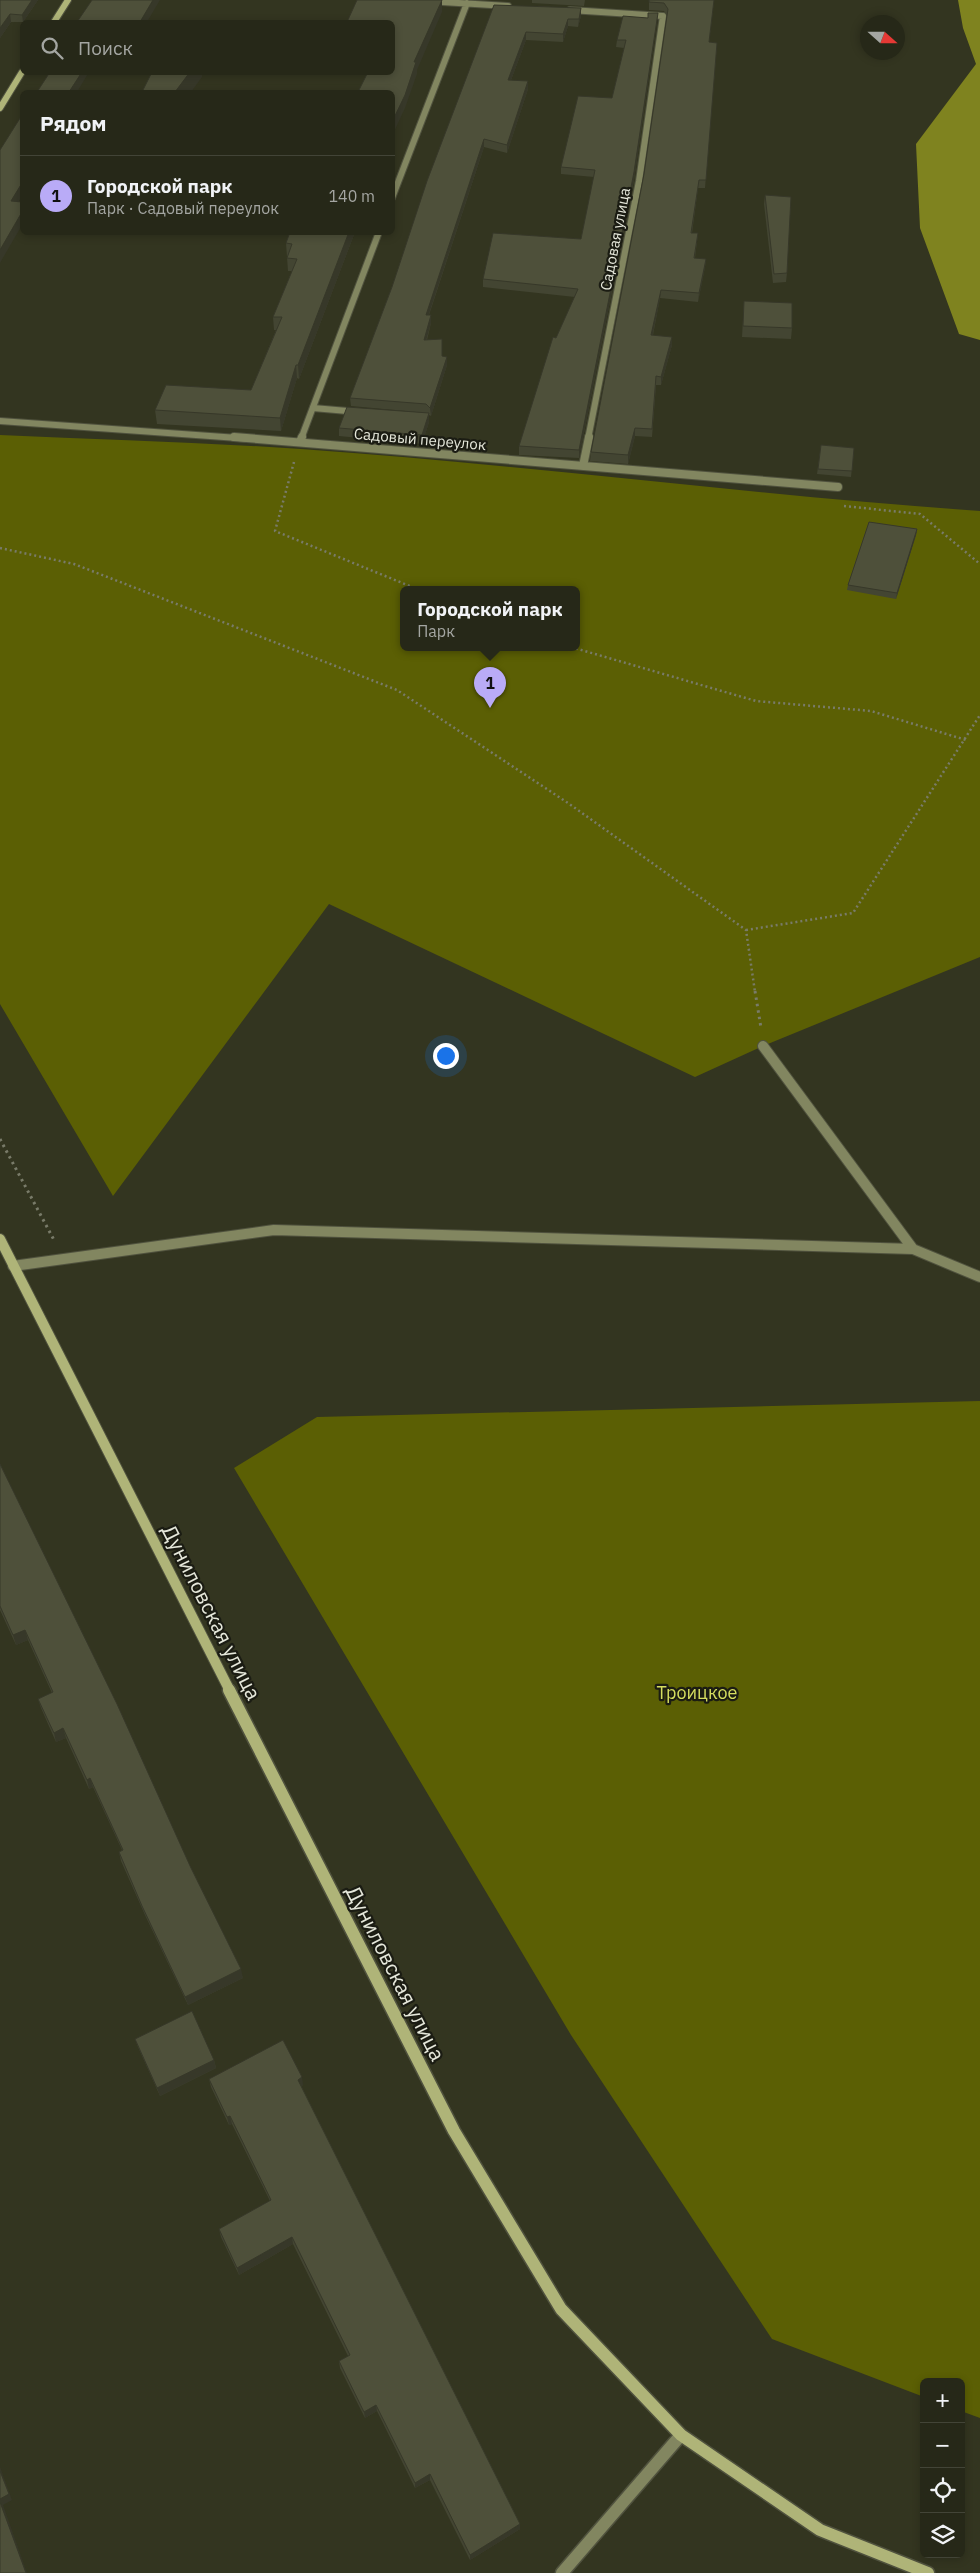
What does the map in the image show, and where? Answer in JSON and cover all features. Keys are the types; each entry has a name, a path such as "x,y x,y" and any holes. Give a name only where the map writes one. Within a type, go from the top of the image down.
{"main road":[{"path":"55,20 68,0"},
{"path":"0,108 20,75"},
{"name":"Дуниловская улица","path":"0,1239 454,2131 561,2309 680,2435 820,2530 928,2573"}],"street":[{"path":"409,0 516,6"},
{"path":"395,190 466,3"},
{"name":"Садовая улица","path":"565,10 663,16 639,181 583,466"},
{"path":"300,442 379,235"},
{"path":"313,408 370,413"},
{"name":"Садовый переулок","path":"0,421 300,442 838,487"},
{"path":"763,1046 912,1249"},
{"path":"14,1266 274,1230 912,1249 980,1277"},
{"path":"562,2573 680,2435"}],"path":[{"path":"300,442 275,531 410,586"},
{"path":"843,506 920,514 980,564"},
{"path":"0,548 74,564 397,690 568,803 746,930 853,913 966,740 980,715"},
{"path":"580,650 756,701 871,711 966,740"},
{"path":"746,930 763,1046"},
{"path":"0,1139 64,1259"}],"green space":[{"path":"0,435 301,449 471,463 810,497 980,511 980,957 763,1046 695,1077 329,904 113,1196 0,1004"},
{"name":"Троицкое","path":"980,1401 980,2418 965,2412 965,2378 920,2378 920,2395 772,2339 571,2035 234,1468 317,1417"}],"shaded area":[{"path":"958,0 980,0 980,340 959,334 920,228 916,144 976,64 963,28"}],"building":[{"path":"0,0 32,0 22,15 10,14 0,28"},
{"path":"92,0 153,0 141,20 78,20"},
{"path":"357,0 442,0 414,62 416,62 405,95 395,116 395,90 359,90 366,75 395,75 395,20 348,20"},
{"path":"649,0 714,0 709,42 717,43 706,180 699,180 691,233 698,233 694,258 706,259 699,293 661,290 651,335 672,337 661,377 656,376 652,429 635,428 628,455 591,452 644,174 668,9 664,3 649,2"},
{"path":"494,5 581,8 579,19 568,19 563,34 526,32 508,80 528,81 507,145 484,139 426,315 431,315 424,340 442,339 442,356 447,357 430,408 426,404 350,398 392,287 427,181"},
{"path":"648,13 658,13 634,172 579,450 519,446 553,337 556,338 578,289 483,279 493,233 581,239 595,170 561,167 578,96 612,98 626,40 617,40 623,16 648,18"},
{"path":"48,75 80,75 70,90 38,90"},
{"path":"150,75 188,75 176,90 143,90"},
{"path":"20,118 20,186 11,201 20,202 20,215 0,250 0,150"},
{"path":"765,195 791,197 787,273 774,274"},
{"path":"289,235 348,235 298,365 296,365 280,418 155,410 166,385 251,390 282,317 273,317 297,259 287,258 292,244 286,243"},
{"path":"744,301 792,303 792,328 743,326"},
{"path":"347,407 429,413 422,435 339,428"},
{"path":"821,445 854,448 852,471 818,469"},
{"path":"869,522 917,529 897,593 848,585"},
{"path":"0,1464 117,1704 191,1868 241,1969 185,1997 142,1906 119,1852 123,1850 90,1778 87,1780 63,1728 54,1733 38,1699 53,1692 25,1630 13,1635 0,1606"},
{"path":"192,2011 214,2060 157,2088 135,2039"},
{"path":"283,2040 302,2077 298,2080 520,2524 470,2555 430,2474 415,2483 376,2405 364,2412 339,2361 350,2355 292,2237 237,2268 219,2229 271,2200 230,2116 227,2117 209,2079"},
{"path":"0,2471 9,2494 0,2499"},
{"path":"0,2502 26,2573 0,2573"}],"place":[{"name":"Городской парк","path":"490,708"}]}
